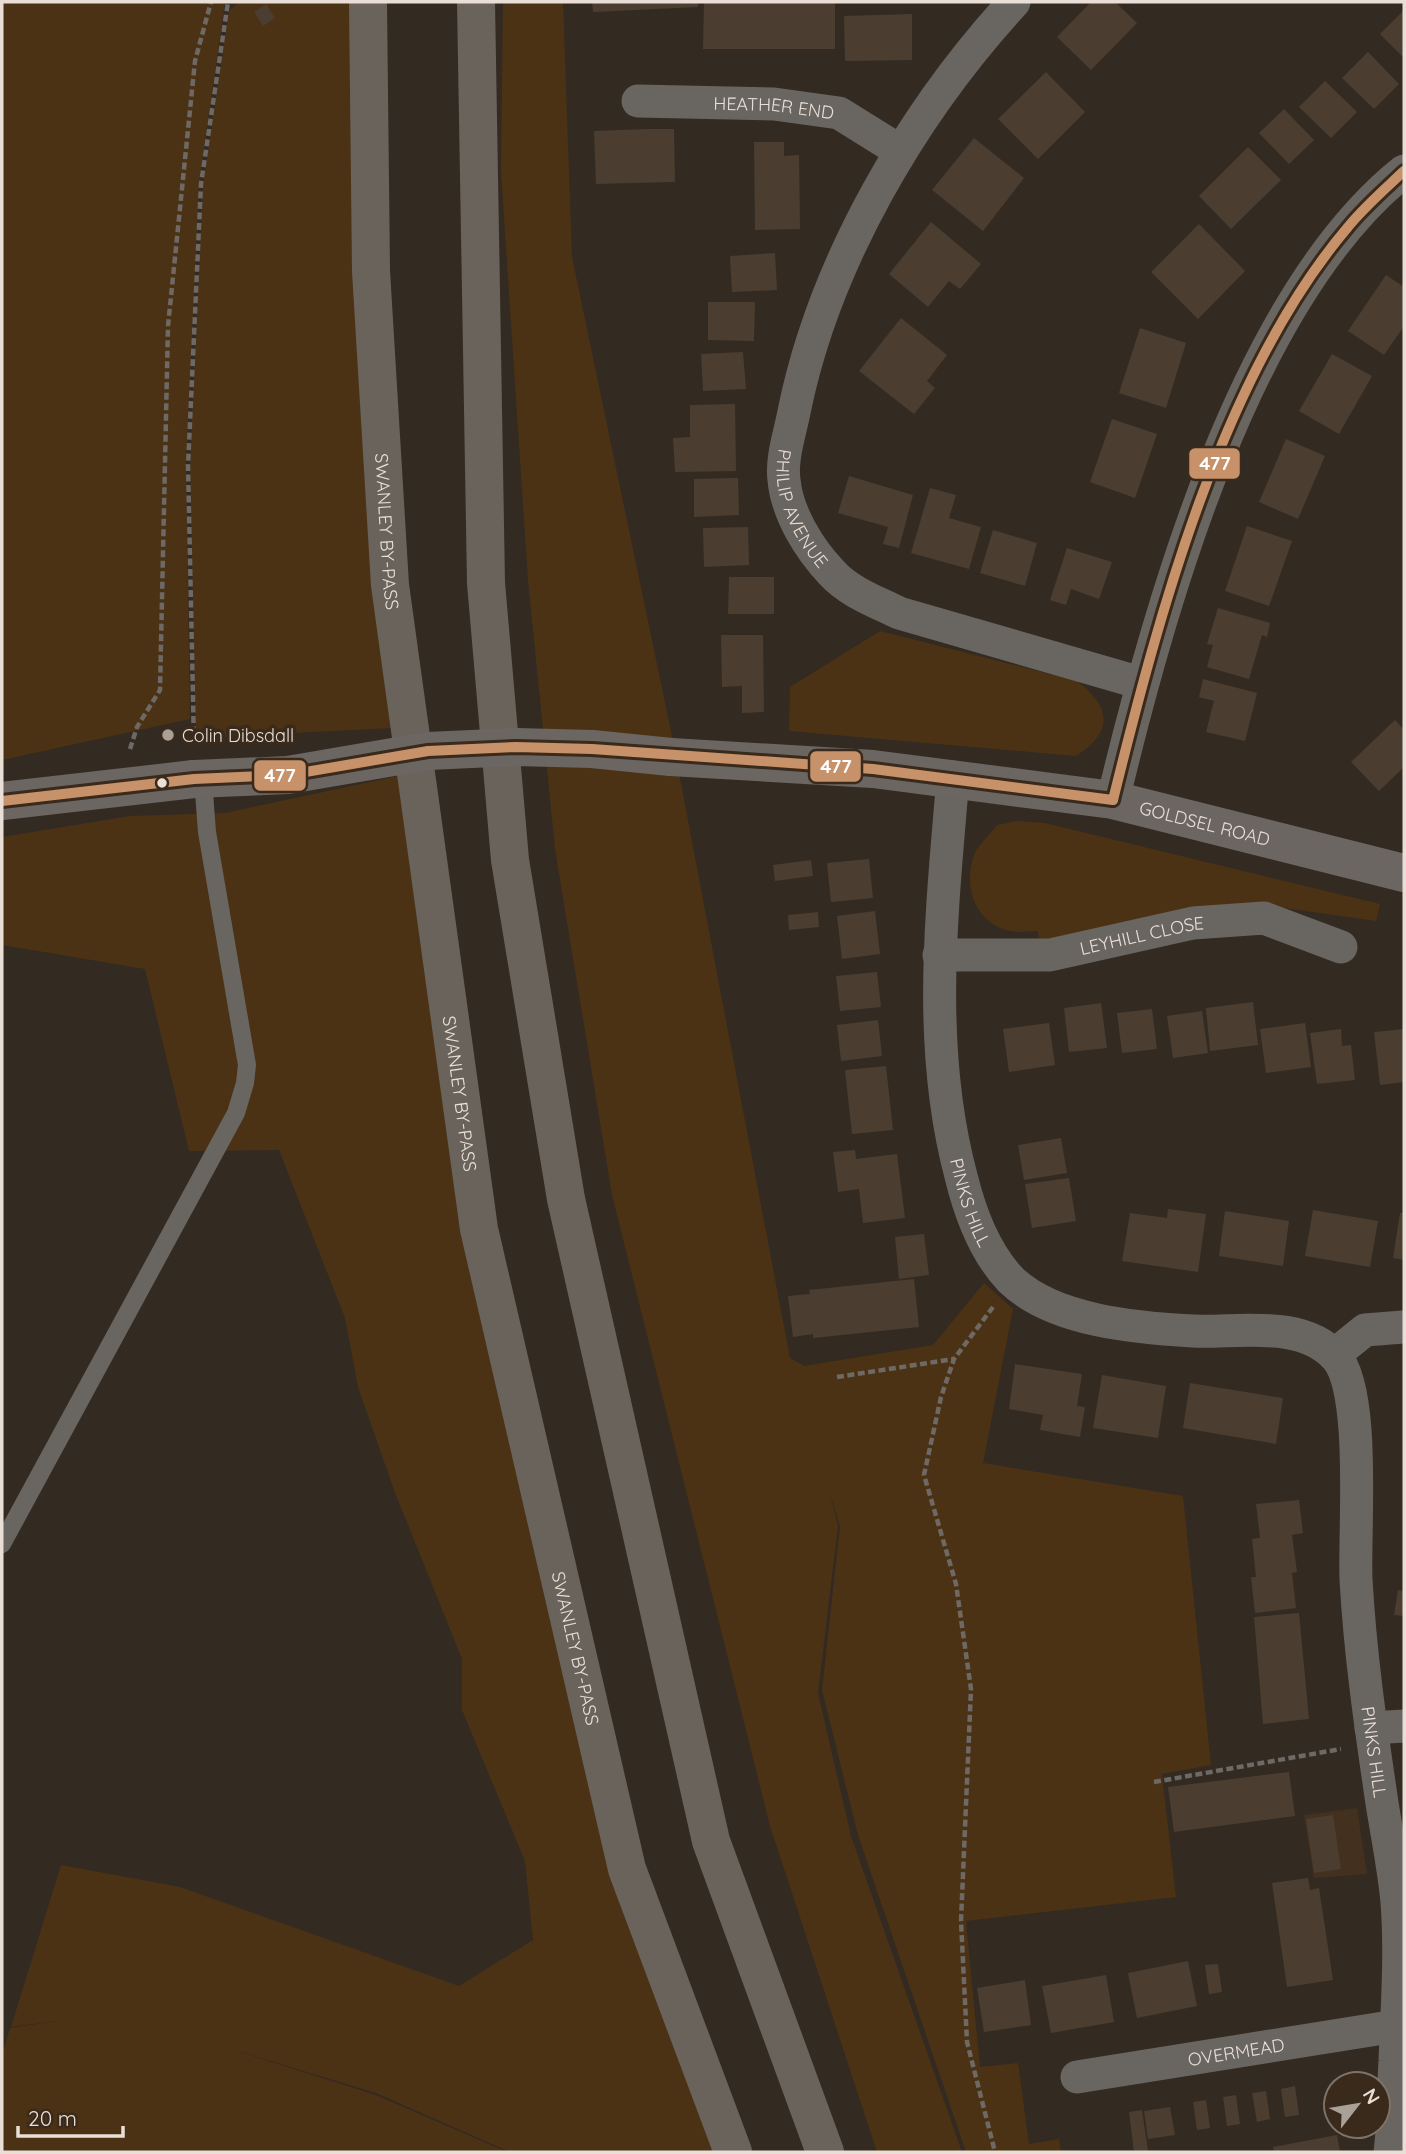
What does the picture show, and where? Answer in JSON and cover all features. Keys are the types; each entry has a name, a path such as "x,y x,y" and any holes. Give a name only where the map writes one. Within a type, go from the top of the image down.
{"highway":[{"name":"SWANLEY BY-PASS","path":"368,2 371,271 390,585 479,1229 627,1869 733,2152"},
{"path":"476,2 485,583 510,860 566,1199 711,1841 825,2152"}],"main road":[{"name":"GOLDSEL ROAD","path":"2,800 198,779 299,773 428,751 516,747 592,749 953,777 1113,800 1404,873"}],"street":[{"name":"PHILIP AVENUE","path":"1014,2 984,35 900,151 841,268 801,375 783,479 791,509 806,539 832,574 864,597 900,613 1141,683"},
{"name":"HEATHER END","path":"638,101 774,104 839,113 900,151"},
{"path":"1113,800 1141,683 1214,466 1269,348 1306,284 1343,232 1404,171"},
{"name":"PINKS HILL","path":"953,777 939,955 940,1050 950,1136 969,1207 987,1248 1013,1282 1065,1312 1143,1326 1290,1332 1334,1355 1346,1371 1351,1391 1356,1581 1372,1736 1397,1902 1396,2026 1390,2152"},
{"name":"LEYHILL CLOSE","path":"939,955 1050,955 1193,923 1264,918 1341,947"},
{"path":"1334,1355 1365,1330 1403,1327"},
{"path":"1372,1736 1404,1726"},
{"name":"OVERMEAD","path":"1077,2077 1396,2026"}],"lane":[{"path":"2,1544 236,1113 246,1083 247,1065 198,779"}],"path":[{"path":"129,786 130,743 160,690 168,326 195,61 211,2"},
{"path":"198,779 190,439 201,184 228,2"},
{"path":"995,2152 967,2042 961,1921 971,1689 956,1584 924,1475 941,1397 954,1359 1013,1282"},
{"path":"837,1377 954,1359"},
{"path":"1154,1782 1372,1736"}],"shaded area":[{"path":"2,2 225,2 199,183 186,466 190,719 2,760"},
{"path":"239,2 367,2 412,727 196,738 190,466 203,185 229,11"},
{"path":"503,2 563,2 572,257 672,736 790,1358 804,1366 933,1345 984,1283 1013,1309 983,1463 1183,1496 1211,1765 1162,1774 1176,1897 966,1921 980,2067 1018,2063 1029,2144 1059,2139 1061,2152 966,2152 858,1835 822,1690 840,1526 830,1494 838,1526 818,1693 851,1836 962,2152 877,2152 770,1826 612,1195 555,849 528,580 501,172"},
{"path":"880,631 1077,681 1097,700 1104,719 1102,729 1097,738 1076,756 789,731 790,687"},
{"path":"412,773 476,1230 625,1869 731,2152 510,2152 376,2093 221,2046 376,2095 507,2152 2,2152 2,2055 10,2028 64,2020 11,2027 61,1865 180,1887 459,1986 533,1940 525,1861 462,1710 462,1659 394,1490 358,1387 345,1318 279,1150 189,1151 145,969 2,945 2,837 130,816 225,813"},
{"path":"1018,821 1045,823 1380,904 1376,921 1248,903 1039,943 1038,931 1010,931 987,920 979,911 971,888 972,863 978,848 997,825"},
{"path":"1357,1808 1367,1874 1314,1878 1304,1815"}],"building":[{"path":"592,2 698,2 698,7 593,12"},
{"path":"704,2 835,2 835,49 703,49"},
{"path":"1091,2 1115,2 1137,23 1091,70 1057,37"},
{"path":"266,4 275,18 263,26 254,12"},
{"path":"1404,10 1404,58 1380,34"},
{"path":"912,14 912,60 845,61 844,16"},
{"path":"1368,52 1399,84 1374,109 1342,78"},
{"path":"1046,72 1085,112 1038,159 998,119"},
{"path":"1325,81 1357,112 1331,138 1299,107"},
{"path":"1284,109 1314,140 1289,164 1259,133"},
{"path":"674,129 675,182 596,184 594,131"},
{"path":"974,138 1024,178 983,231 932,190"},
{"path":"754,142 784,142 784,156 799,155 800,229 755,230"},
{"path":"1248,147 1281,180 1231,229 1199,196"},
{"path":"931,222 981,264 960,289 949,281 928,307 889,274"},
{"path":"1199,224 1245,271 1198,319 1151,272"},
{"path":"775,253 777,290 732,292 730,256"},
{"path":"1386,275 1404,287 1404,326 1384,355 1348,331"},
{"path":"708,302 755,302 754,341 708,340"},
{"path":"901,318 947,355 927,381 935,388 914,414 859,371"},
{"path":"1140,328 1186,343 1166,408 1119,393"},
{"path":"743,352 746,389 703,391 701,354"},
{"path":"1332,354 1372,376 1339,434 1299,411"},
{"path":"735,404 736,471 675,472 673,438 690,437 690,405"},
{"path":"1112,419 1157,434 1135,498 1090,482"},
{"path":"1286,439 1325,456 1298,519 1259,502"},
{"path":"849,476 913,495 899,548 883,544 888,527 838,513"},
{"path":"738,478 739,515 694,517 694,479"},
{"path":"930,488 956,495 949,518 981,527 969,569 911,553"},
{"path":"1247,526 1292,541 1269,606 1225,591"},
{"path":"748,527 749,565 704,567 703,528"},
{"path":"993,530 1037,543 1025,586 980,573"},
{"path":"1067,548 1112,562 1099,599 1071,589 1066,605 1050,600"},
{"path":"729,577 774,577 774,614 728,614"},
{"path":"1218,608 1270,623 1267,637 1262,635 1249,679 1207,667 1213,645 1207,644"},
{"path":"721,635 763,635 764,712 742,713 742,686 722,687"},
{"path":"1203,679 1257,693 1245,741 1206,732 1214,701 1199,697"},
{"path":"1395,720 1404,730 1404,767 1379,791 1351,762"},
{"path":"869,859 873,898 831,902 827,863"},
{"path":"811,860 813,876 775,881 773,865"},
{"path":"875,911 880,954 842,959 837,916"},
{"path":"818,912 819,927 789,930 788,915"},
{"path":"877,972 881,1007 840,1011 836,976"},
{"path":"1253,1002 1258,1045 1210,1051 1206,1008"},
{"path":"1101,1003 1107,1048 1069,1052 1064,1008"},
{"path":"1152,1009 1157,1049 1122,1053 1117,1013"},
{"path":"1202,1011 1208,1053 1173,1058 1167,1016"},
{"path":"878,1020 882,1056 841,1061 837,1025"},
{"path":"1049,1023 1055,1065 1009,1072 1003,1029"},
{"path":"1305,1023 1311,1067 1266,1073 1260,1029"},
{"path":"1341,1029 1342,1046 1351,1045 1355,1080 1317,1084 1310,1033"},
{"path":"1404,1029 1404,1082 1380,1085 1374,1032"},
{"path":"886,1066 893,1130 852,1134 845,1070"},
{"path":"1061,1138 1067,1173 1024,1180 1018,1145"},
{"path":"855,1150 856,1159 897,1154 905,1218 863,1223 859,1189 838,1192 833,1152"},
{"path":"1069,1178 1076,1221 1032,1228 1025,1184"},
{"path":"1168,1209 1206,1214 1198,1272 1122,1261 1130,1213 1167,1218"},
{"path":"1313,1210 1378,1221 1370,1267 1305,1256"},
{"path":"1225,1211 1289,1221 1283,1266 1219,1256"},
{"path":"1400,1213 1404,1213 1404,1260 1393,1258"},
{"path":"924,1234 929,1275 899,1279 895,1237"},
{"path":"914,1279 919,1327 813,1338 813,1334 793,1337 788,1296 810,1294 809,1290"},
{"path":"1015,1364 1082,1374 1077,1406 1085,1407 1080,1437 1040,1430 1043,1415 1009,1409"},
{"path":"1102,1375 1166,1386 1158,1438 1093,1428"},
{"path":"1190,1383 1283,1398 1276,1444 1183,1428"},
{"path":"1299,1500 1303,1533 1292,1535 1297,1572 1292,1573 1296,1608 1255,1613 1251,1577 1256,1577 1252,1539 1260,1538 1256,1504"},
{"path":"1398,1590 1404,1591 1404,1616 1394,1615"},
{"path":"1299,1613 1309,1719 1263,1724 1254,1617"},
{"path":"1289,1772 1295,1816 1174,1832 1168,1787"},
{"path":"1333,1815 1341,1869 1314,1873 1306,1819"},
{"path":"1308,1878 1310,1890 1319,1888 1333,1980 1287,1987 1272,1883"},
{"path":"1188,1961 1197,2006 1137,2018 1128,1973"},
{"path":"1218,1964 1222,1992 1209,1994 1205,1965"},
{"path":"1106,1975 1114,2022 1051,2033 1042,1986"},
{"path":"1025,1980 1031,2025 984,2032 977,1988"},
{"path":"1295,2086 1299,2115 1285,2117 1281,2089"},
{"path":"1266,2091 1270,2119 1257,2122 1252,2093"},
{"path":"1236,2095 1240,2124 1227,2126 1223,2097"},
{"path":"1206,2100 1210,2128 1197,2130 1193,2102"},
{"path":"1170,2107 1175,2135 1148,2139 1144,2111"},
{"path":"1142,2110 1148,2151 1134,2152 1129,2112"},
{"path":"1322,2138 1322,2140 1338,2140 1340,2152 1274,2152 1273,2147"}],"transit line":[{"name":"477","path":"1113,800 1174,576 1230,424 1265,353 1304,286 1354,220 1404,171"},
{"name":"477","path":"2,801 194,779 288,775 428,751 516,747 592,749 873,769 1113,800"}],"place":[{"name":"Colin Dibsdall","path":"168,735"}]}
